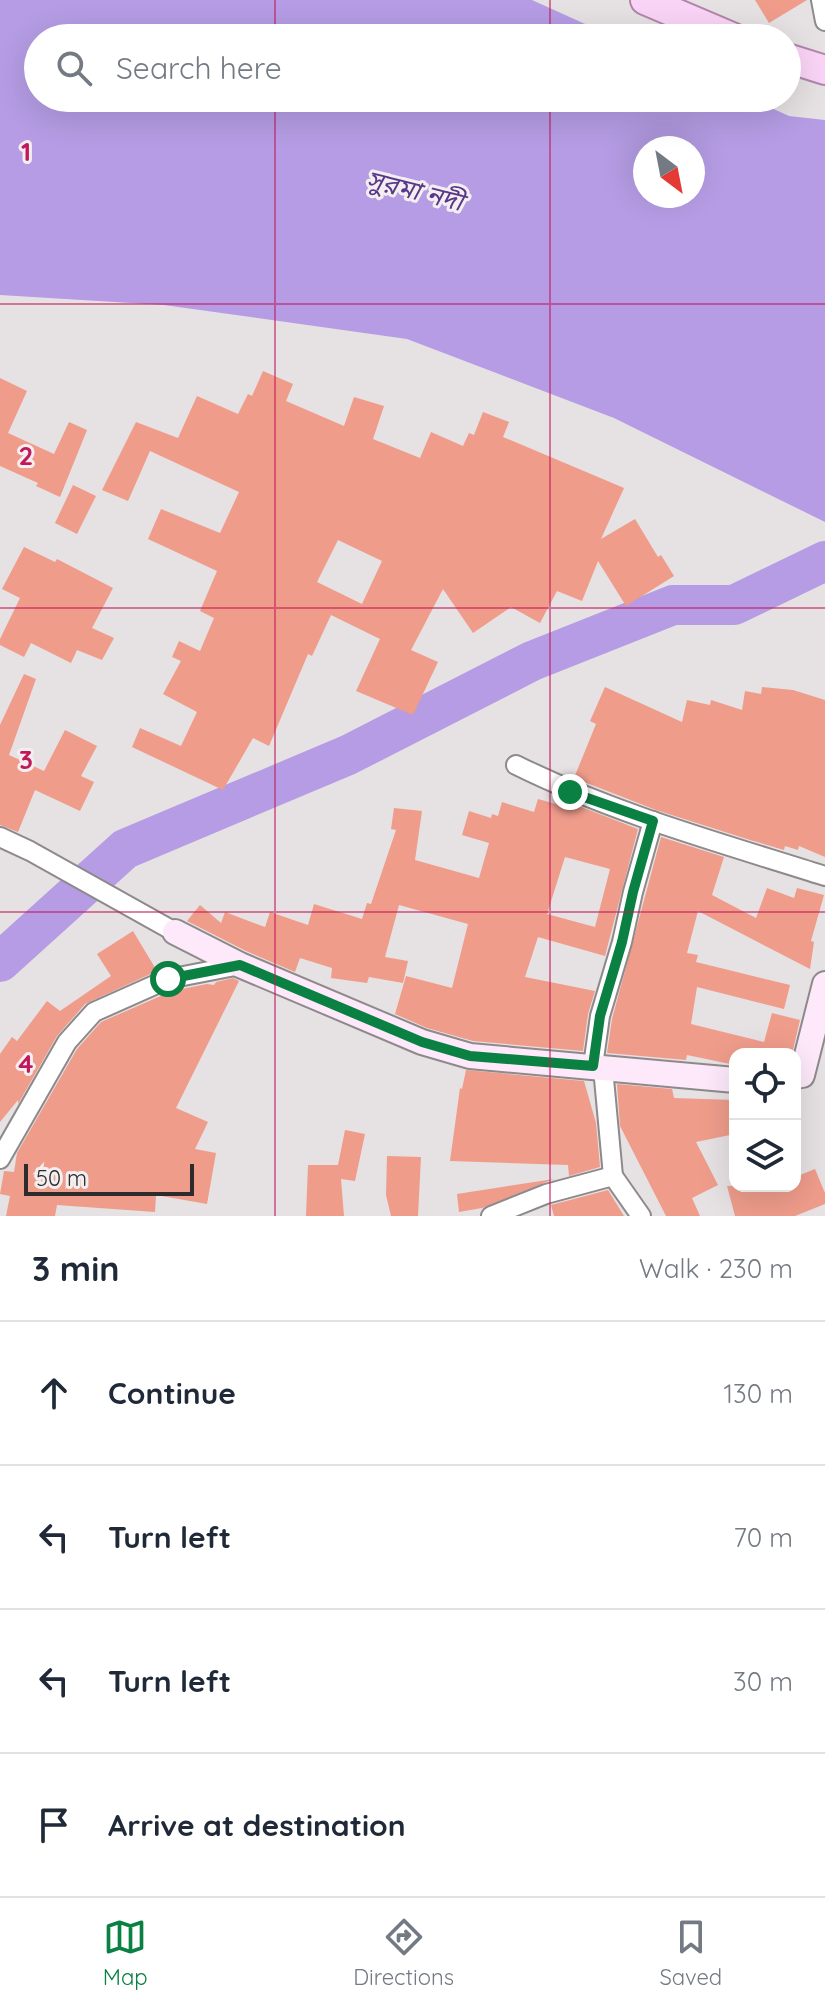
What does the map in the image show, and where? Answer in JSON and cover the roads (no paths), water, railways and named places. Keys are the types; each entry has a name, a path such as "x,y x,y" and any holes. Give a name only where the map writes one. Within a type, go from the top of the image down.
{"main road":[{"path":"645,0 701,24"},
{"path":"801,62 825,70"}],"street":[{"path":"821,0 825,21"},
{"path":"516,765 570,792 825,876"},
{"path":"641,1216 613,1176 598,1067 600,1016 653,821"},
{"path":"0,837 240,965 422,1042 470,1056 729,1079"},
{"path":"0,1159 67,1042 94,1012 168,979 240,965"},
{"path":"801,1075 825,984"},
{"path":"491,1216 546,1194 613,1176"}],"water":[{"name":"সুরমা নদী","path":"0,0 532,0 585,24 24,24 24,112 780,112 825,120 825,522 614,418 407,339 164,305 0,295"}],"waterway":[{"path":"0,962 125,849 348,755 532,661 673,605 734,605 825,561"}]}
